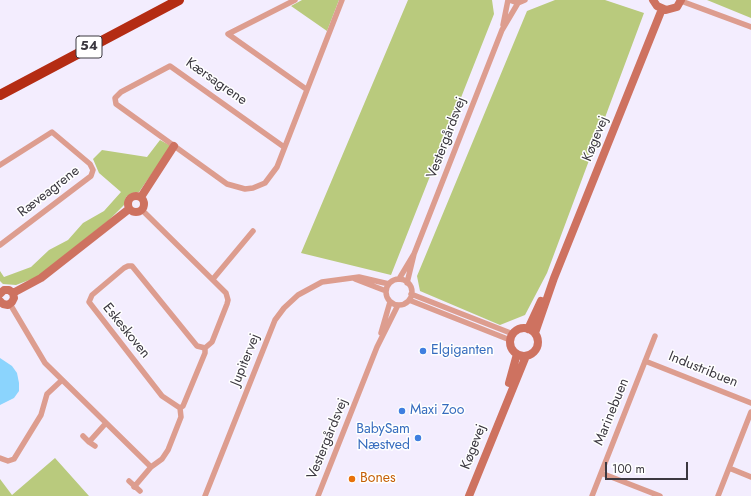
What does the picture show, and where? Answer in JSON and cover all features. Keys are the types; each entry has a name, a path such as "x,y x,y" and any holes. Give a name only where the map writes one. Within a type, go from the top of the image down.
{"highway":[{"name":"54","path":"0,89 168,0"},
{"name":"54","path":"0,95 179,0"}],"street":[{"path":"295,0 228,34 306,90"},
{"name":"Kærsagrene","path":"284,147 170,66 117,94 115,101 116,104 227,184 245,189 253,188 265,183 276,167 284,147 306,90 342,0"},
{"path":"509,0 518,3 525,0"},
{"name":"Vestergårdsvej","path":"399,279 414,254 502,30 509,0"},
{"path":"653,0 657,6 662,9 673,9 681,0 751,27"},
{"name":"Vestergårdsvej","path":"502,30 518,3"},
{"name":"Køgevej","path":"531,331 554,278 662,9"},
{"name":"Ræveagrene","path":"0,165 52,132 90,164 93,170 91,176 0,245"},
{"path":"141,197 174,146"},
{"path":"129,209 128,201 131,197 141,197"},
{"path":"141,197 144,205 142,210"},
{"path":"129,209 137,212 142,210"},
{"path":"13,293 41,278 129,209"},
{"path":"134,486 151,467 162,459 168,450 181,417 180,408 183,406 205,353 204,348 212,342 228,300 226,293 213,279 142,210"},
{"path":"213,279 253,231"},
{"name":"Vestergårdsvej","path":"408,283 414,254"},
{"name":"Eskeskoven","path":"180,408 162,396 91,306 89,299 124,268 132,266 195,343 204,348"},
{"name":"Jupitervej","path":"354,279 359,277 389,284"},
{"name":"Jupitervej","path":"205,496 275,320 284,308 309,287 322,282 343,278 354,279 386,291"},
{"path":"399,279 408,283 411,288 409,300 402,305 390,302 386,291 389,284 399,279"},
{"path":"1,291 7,290 13,293"},
{"path":"0,303 6,305 10,304 14,300 13,293"},
{"path":"411,294 511,337"},
{"path":"409,300 511,337"},
{"name":"Vestergårdsvej","path":"377,347 390,302"},
{"path":"10,304 45,363 151,467"},
{"name":"Vestergårdsvej","path":"318,496 377,347 398,305"},
{"path":"521,328 531,331 538,341 536,349 526,356 517,354 512,350 511,337 521,328"},
{"name":"Marinebuen","path":"592,496 655,336"},
{"name":"Køgevej","path":"503,408 517,354"},
{"name":"Køgevej","path":"469,496 503,408 526,356"},
{"name":"Industribuen","path":"645,361 751,403"},
{"path":"0,458 8,461 14,459 41,414 47,394 62,380"},
{"path":"718,496 751,412"},
{"path":"89,442 106,423"},
{"path":"83,436 94,446"},
{"path":"729,468 751,477"},
{"path":"601,472 660,496"},
{"path":"129,481 140,492"}],"green space":[{"path":"302,0 339,0 327,31 291,6"},
{"path":"408,0 492,0 494,14 391,275 301,253"},
{"path":"555,0 605,0 644,13 547,273 525,315 500,325 420,291 417,276 527,11"},
{"path":"707,0 751,0 751,18"},
{"path":"160,140 171,146 139,192 132,193 126,197 124,205 109,220 37,277 16,285 3,284 0,281 0,271 4,277 31,267 49,250 68,240 83,223 104,211 121,192 99,173 93,159 102,150 147,157"},
{"path":"55,458 89,496 0,496 0,479 12,495"}],"water":[{"path":"0,358 12,366 17,373 19,391 14,398 0,405"}],"place":[{"name":"Elgiganten","path":"423,351"},
{"name":"Maxi Zoo","path":"402,411"},
{"name":"BabySam Næstved","path":"418,438"},
{"name":"Bones","path":"352,479"}]}
